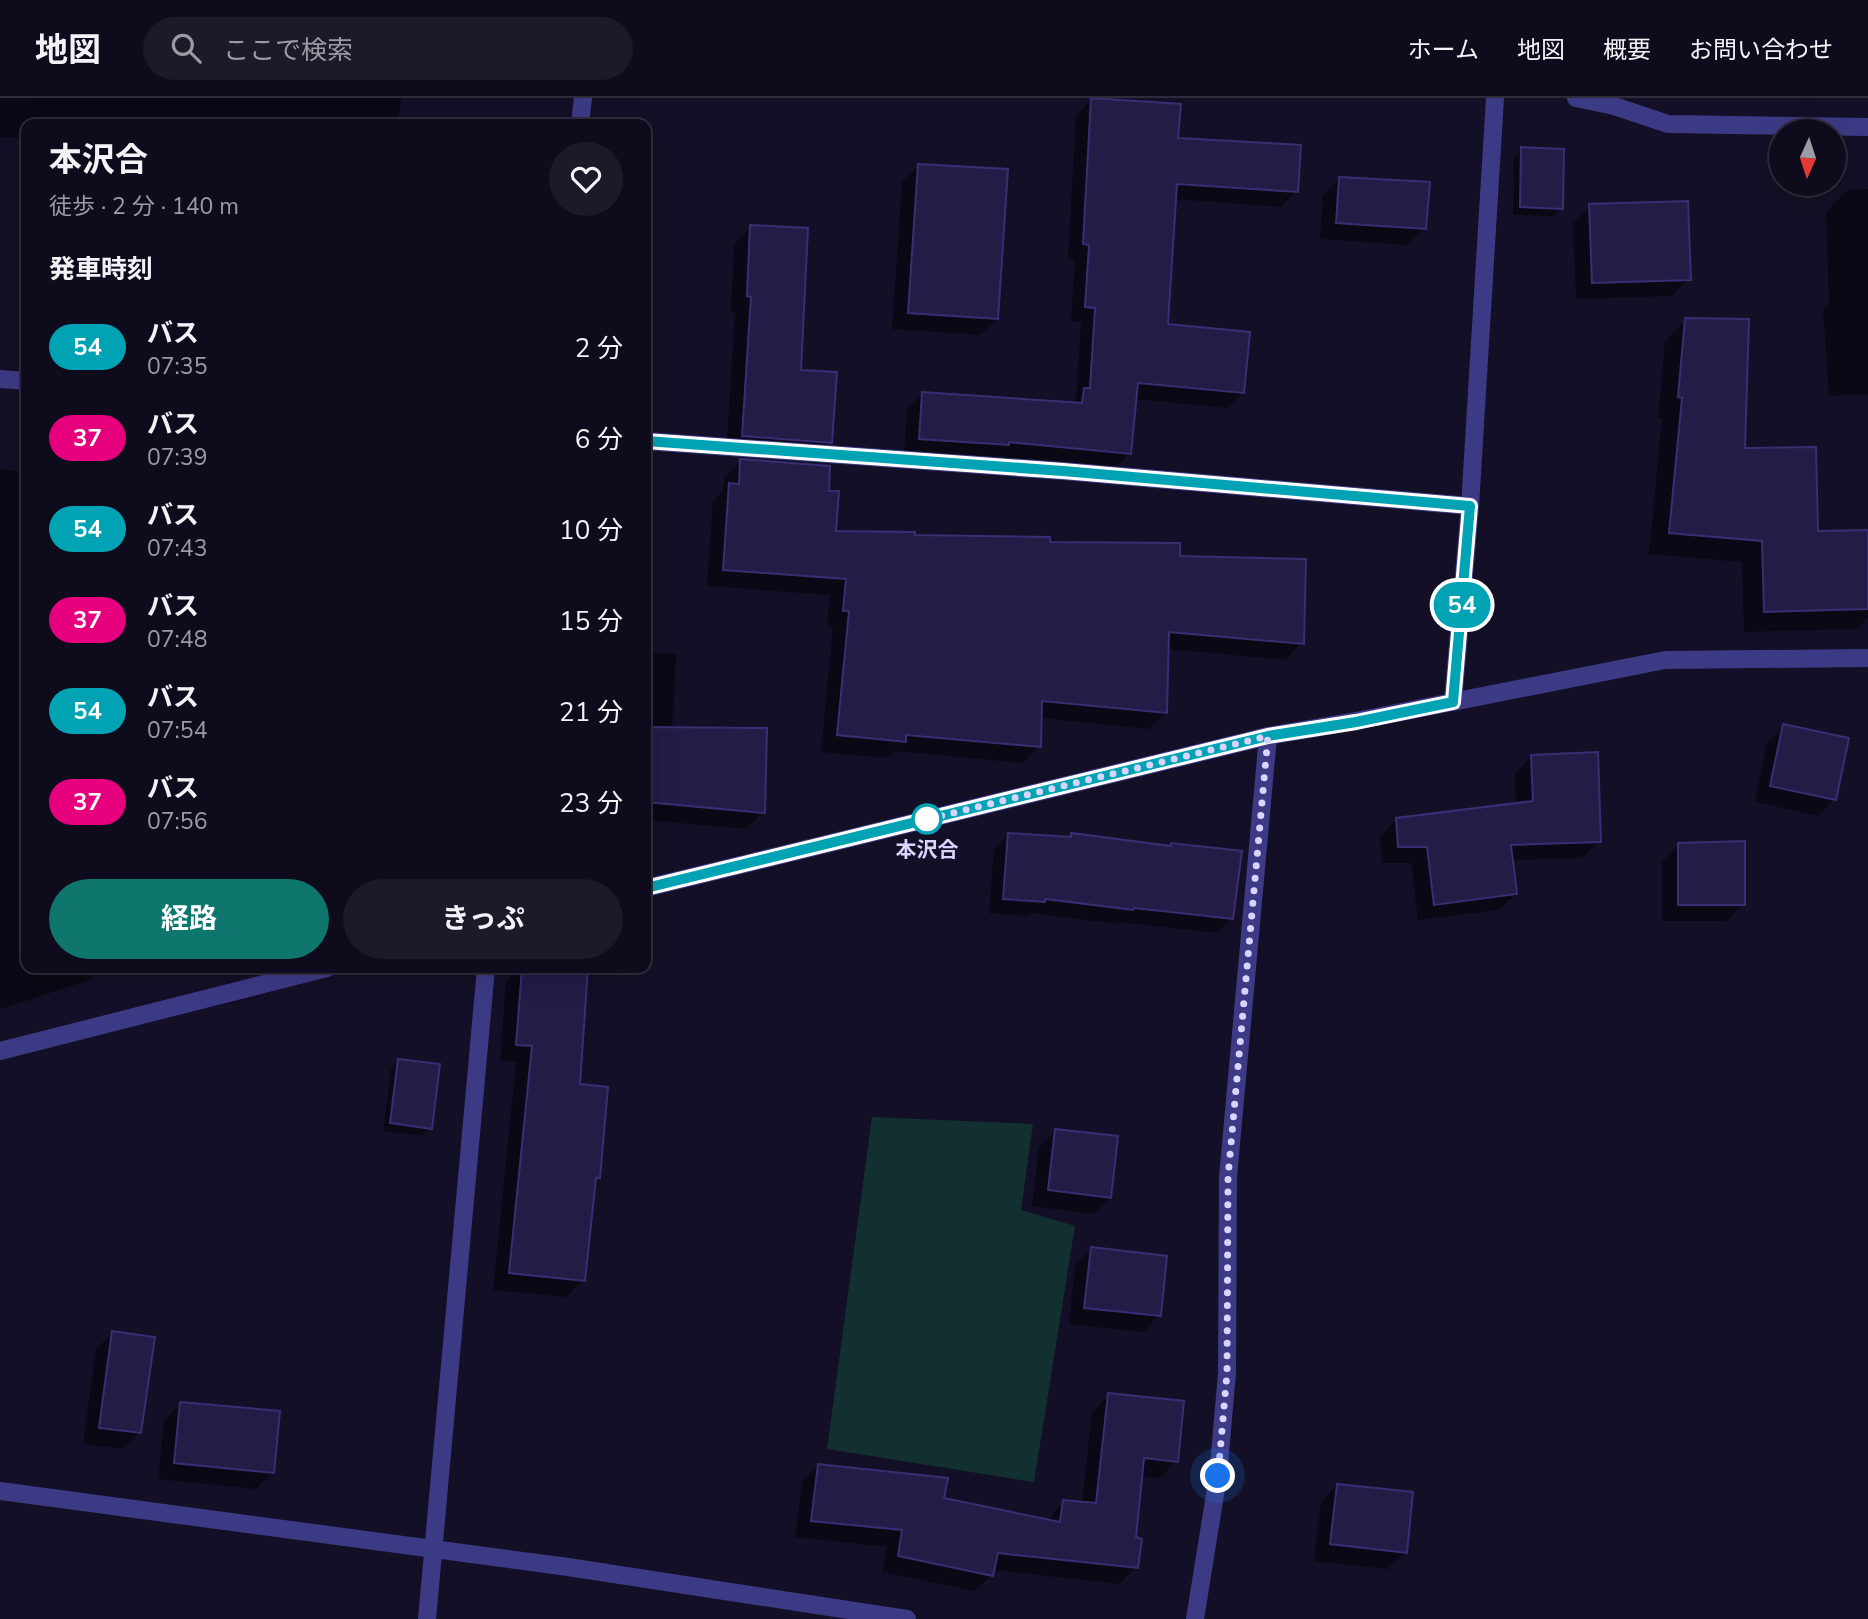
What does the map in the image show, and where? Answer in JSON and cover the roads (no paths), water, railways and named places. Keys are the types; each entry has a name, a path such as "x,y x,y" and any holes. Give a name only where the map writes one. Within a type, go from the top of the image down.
{"street":[{"path":"581,119 583,98"},
{"path":"1453,702 1470,506 1495,98"},
{"path":"1576,98 1614,106 1668,124 1868,127"},
{"path":"0,379 21,381"},
{"path":"651,441 1077,472 1470,506"},
{"path":"651,887 1268,736 1356,722 1665,660 1868,658"},
{"path":"1195,1619 1218,1476 1227,1373 1228,1177 1268,736"},
{"path":"0,1051 307,973"},
{"path":"427,1619 486,973"},
{"path":"0,1491 582,1569 907,1619"}],"place":[{"name":"本沢合","path":"927,819"}]}
